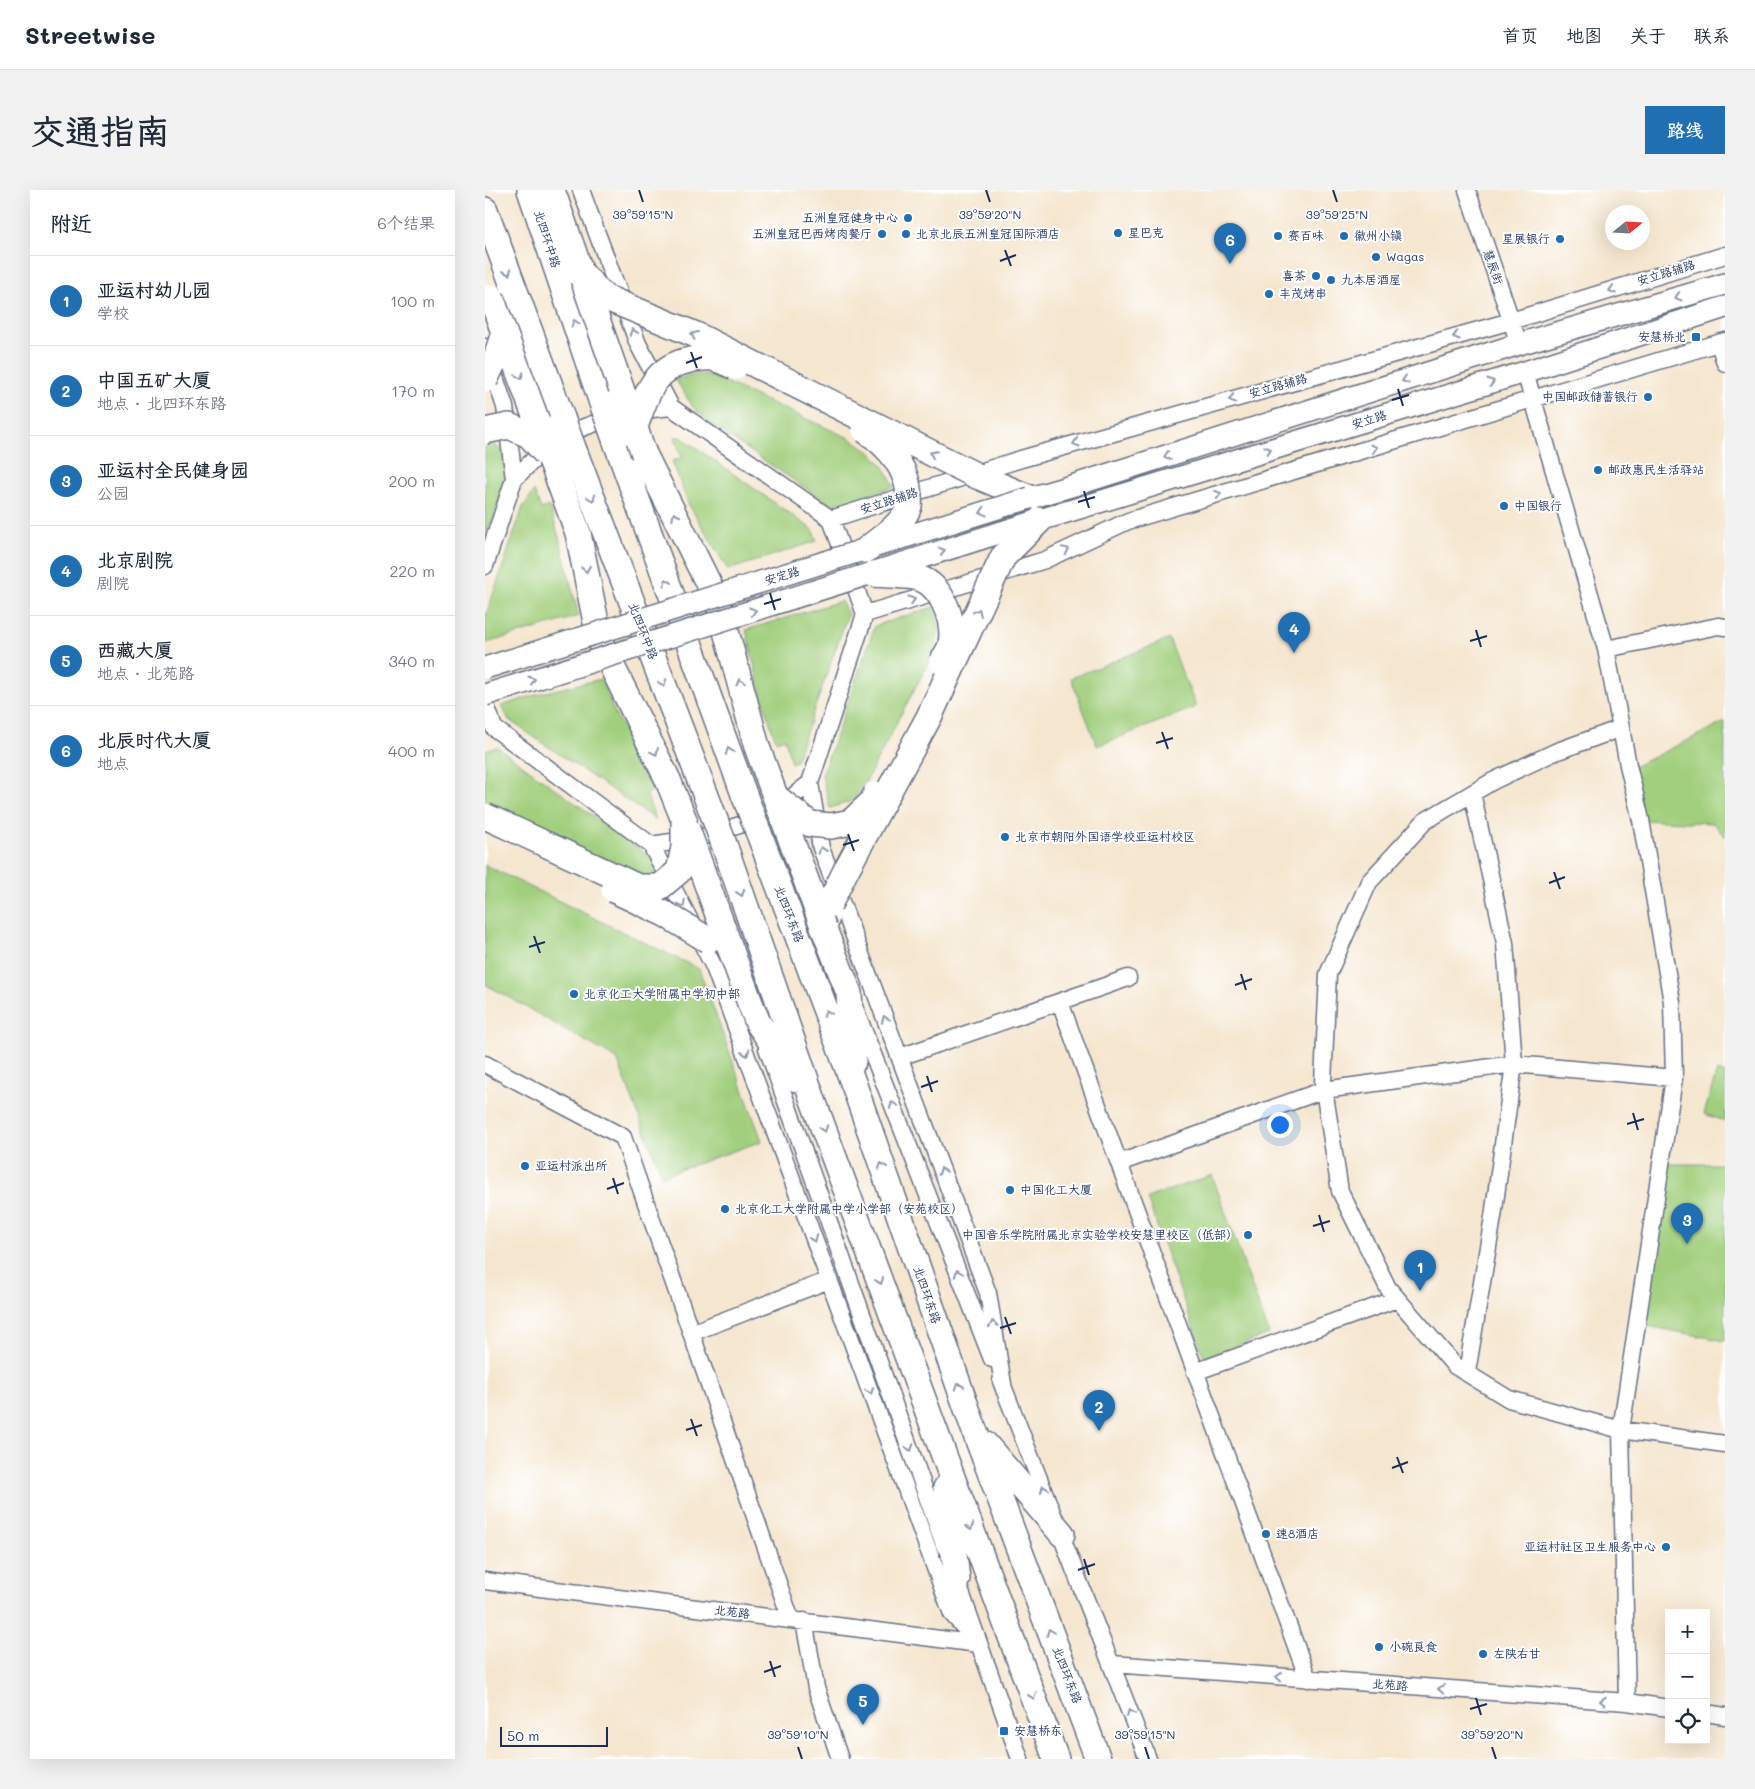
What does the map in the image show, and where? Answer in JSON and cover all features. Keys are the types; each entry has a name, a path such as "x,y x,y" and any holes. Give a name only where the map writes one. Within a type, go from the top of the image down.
{"highway":[{"path":"525,190 539,216"},
{"name":"北四环中路","path":"531,190 602,403 625,433"},
{"path":"552,190 581,273 625,433 644,454 719,605 757,746 849,993 854,1085"},
{"name":"北四环中路","path":"485,210 575,453 711,809 814,1103"},
{"path":"581,273 604,297 695,335 977,476 1030,498"},
{"path":"485,380 497,355 488,290"},
{"path":"494,339 552,462 579,533 601,642 668,780 754,1013 814,1103 1056,1759"},
{"path":"625,433 660,373 678,362 714,357 857,424 882,441 898,462 908,483 910,505 899,522 866,550"},
{"path":"485,431 509,426 529,435 552,462"},
{"name":"北四环东路","path":"625,433 745,797 854,1085 975,1432 1098,1759"},
{"path":"825,929 829,905 929,717 1003,558 1040,520"},
{"path":"777,798 810,824 831,826 851,822 871,803 951,645 948,610 937,590 920,578 873,574"},
{"path":"485,816 638,887 660,887 679,871 684,847 684,820"},
{"path":"485,828 665,914 708,940 737,966"},
{"path":"975,1432 1062,1534"},
{"path":"941,1448 957,1579"}],"main road":[{"path":"1519,344 1725,284"},
{"name":"安立路","path":"1040,520 1525,372 1725,307"},
{"name":"安定路","path":"485,668 1078,484 1519,344"},
{"name":"安定路","path":"485,695 1040,520"}],"street":[{"path":"581,190 638,344 671,407 831,519 865,614 810,783 821,848 988,1293 1004,1390"},
{"name":"慧辰街","path":"1467,190 1519,344"},
{"name":"安立路辅路","path":"831,519 1021,459 1511,320 1725,255"},
{"path":"485,566 514,480 494,339"},
{"path":"865,614 1045,560 1128,521 1722,342 1725,363"},
{"path":"1525,372 1606,649 1641,820 1672,1002 1674,1078 1621,1430 1627,1702"},
{"path":"514,480 557,437 626,412 671,407"},
{"path":"1606,649 1718,626 1725,627"},
{"path":"485,702 489,729 651,845 714,967 952,1614 979,1644"},
{"path":"1621,728 1555,752 1493,781 1425,821 1369,882 1328,974 1324,1090 1341,1191 1388,1288 1455,1366 1509,1399 1621,1430 1725,1444"},
{"path":"651,845 699,838 768,816 810,783"},
{"path":"1467,1372 1493,1217 1513,1064 1505,943 1473,793"},
{"path":"900,1057 1128,978"},
{"path":"849,993 1062,1534 1148,1759"},
{"path":"1060,1002 1308,1679"},
{"path":"754,1013 1021,1759"},
{"path":"485,1064 623,1137 691,1333 797,1620 816,1688 840,1759"},
{"path":"1119,1164 1324,1090 1513,1064 1674,1078"},
{"path":"691,1333 829,1280"},
{"path":"1195,1372 1397,1299"},
{"name":"北苑路","path":"485,1581 979,1644"},
{"name":"北苑路","path":"1112,1664 1627,1702 1665,1707"},
{"path":"1710,1714 1725,1716"}],"green space":[{"path":"707,374 849,438 876,458 886,470 894,487 832,506 713,426 692,406 676,380 687,376"},
{"path":"675,437 681,437 813,530 817,541 728,570 688,503 672,461 682,458"},
{"path":"491,443 504,451 509,470 485,542 485,447"},
{"path":"534,491 541,509 549,506 562,547 579,616 486,643 485,618 523,507"},
{"path":"841,601 848,614 796,761 791,763 785,738 776,741 763,702 746,630"},
{"path":"933,607 939,631 932,656 866,781 852,801 830,808 822,775 875,626"},
{"path":"1169,639 1196,707 1097,746 1071,678"},
{"path":"601,679 616,716 638,752 654,791 646,794 656,820 509,720 501,706 542,693"},
{"path":"1725,722 1725,837 1713,823 1641,820 1629,769"},
{"path":"497,747 656,861 663,875 646,884 485,812 485,750"},
{"path":"485,865 699,969 762,1141 662,1176 617,1059 485,984"},
{"path":"1717,1071 1725,1074 1725,1121 1704,1114"},
{"path":"1661,1164 1725,1164 1725,1341 1637,1324"},
{"path":"1212,1175 1269,1334 1204,1358 1147,1198"}],"place":[{"name":"五洲皇冠健身中心","path":"908,218"},
{"name":"星巴克","path":"1118,233"},
{"name":"五洲皇冠巴西烤肉餐厅","path":"882,234"},
{"name":"北京北辰五洲皇冠国际酒店","path":"906,234"},
{"name":"赛百味","path":"1278,236"},
{"name":"徽州小镇","path":"1344,236"},
{"name":"星展银行","path":"1560,239"},
{"name":"Wagas","path":"1376,257"},
{"name":"北辰时代大厦","path":"1230,264"},
{"name":"喜茶","path":"1316,276"},
{"name":"九本居酒屋","path":"1331,280"},
{"name":"丰茂烤串","path":"1269,294"},
{"name":"安慧桥北","path":"1696,337"},
{"name":"中国邮政储蓄银行","path":"1648,397"},
{"name":"邮政惠民生活驿站","path":"1598,470"},
{"name":"中国银行","path":"1504,506"},
{"name":"北京剧院","path":"1294,653"},
{"name":"北京市朝阳外国语学校亚运村校区","path":"1005,837"},
{"name":"北京化工大学附属中学初中部","path":"574,994"},
{"name":"亚运村派出所","path":"525,1166"},
{"name":"中国化工大厦","path":"1010,1190"},
{"name":"北京化工大学附属中学小学部（安苑校区）","path":"725,1209"},
{"name":"中国音乐学院附属北京实验学校安慧里校区（低部）","path":"1248,1235"},
{"name":"亚运村全民健身园","path":"1687,1244"},
{"name":"亚运村幼儿园","path":"1420,1291"},
{"name":"中国五矿大厦","path":"1099,1431"},
{"name":"速8酒店","path":"1266,1534"},
{"name":"亚运村社区卫生服务中心","path":"1666,1547"},
{"name":"小碗良食","path":"1379,1647"},
{"name":"左陕右甘","path":"1483,1654"},
{"name":"西藏大厦","path":"863,1725"},
{"name":"安慧桥东","path":"1004,1731"}]}
